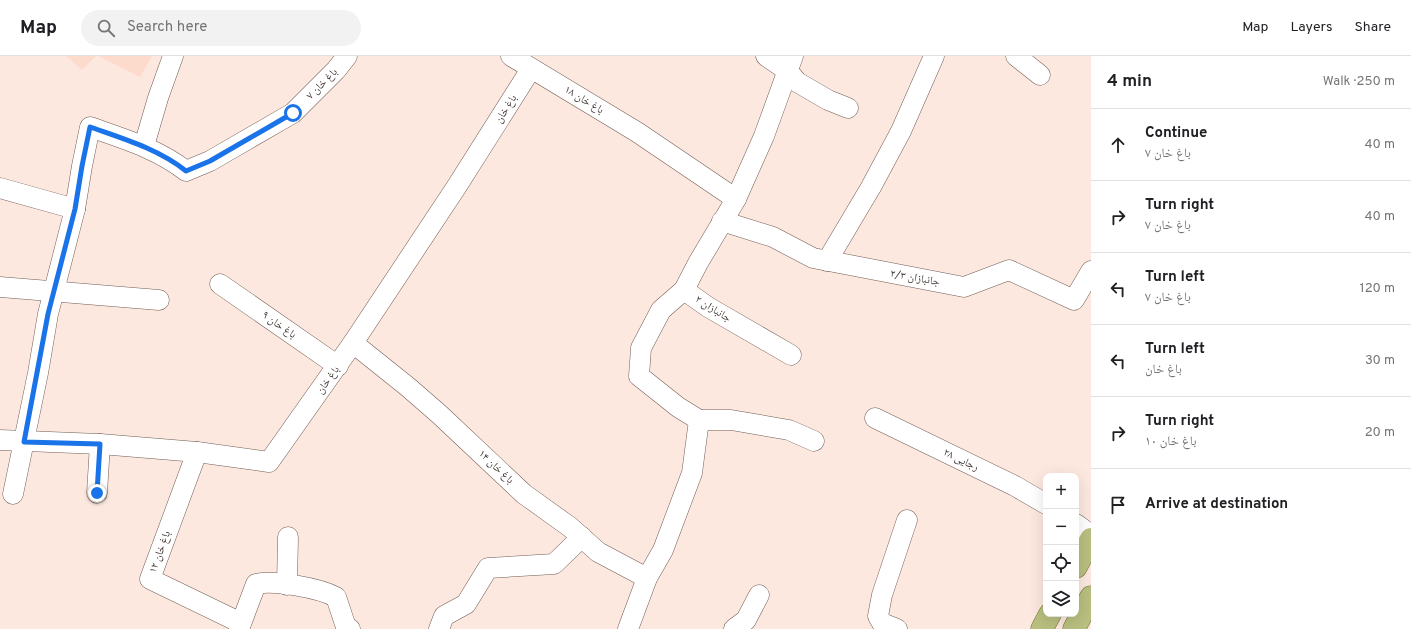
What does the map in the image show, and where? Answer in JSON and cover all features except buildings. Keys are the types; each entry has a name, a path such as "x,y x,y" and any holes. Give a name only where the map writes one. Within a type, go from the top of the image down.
{"main road":[{"path":"1079,561 1091,539"},
{"path":"1074,629 1091,597"},
{"path":"1042,629 1048,617"}],"street":[{"path":"144,146 158,98 173,56"},
{"name":"باغ خان ۷","path":"13,494 54,291 75,209 90,127 144,146 174,161 186,171 204,164 293,113 336,70 347,56"},
{"name":"باغ خان ۱۸","path":"511,56 637,132 736,199"},
{"path":"766,56 790,63 797,82 828,100 848,108"},
{"path":"827,261 871,187 901,131 934,56"},
{"path":"1016,56 1040,75"},
{"name":"جانبازان ۲","path":"790,63 764,136 736,199 722,221 684,290 708,307 791,355"},
{"name":"باغ خان","path":"0,440 100,444 197,452 269,462 338,366 458,186 531,69"},
{"path":"0,188 75,209"},
{"name":"جانبازان ۲/۳","path":"722,221 773,237 813,258 964,286 1008,270 1074,300 1091,271"},
{"name":"باغ خان ۹","path":"220,284 338,366"},
{"path":"0,287 159,300"},
{"path":"684,290 661,310 641,348 639,376 678,407 699,420 731,420 789,430 814,441"},
{"name":"باغ خان ۱۴","path":"353,343 429,405 524,494 570,527 598,552 647,578"},
{"name":"رجایی ۲۸","path":"875,418 1015,486 1043,502"},
{"path":"628,629 647,578 663,550 692,473 699,420"},
{"path":"97,493 100,444"},
{"name":"باغ خان ۱۲","path":"197,452 150,579 240,626"},
{"path":"897,629 882,623 878,616 882,595 907,520"},
{"path":"1079,526 1091,534"},
{"path":"287,585 288,536"},
{"path":"439,629 444,616 466,604 488,568 554,564 582,537"},
{"path":"240,626 256,584 265,582 307,588 329,593 336,597 346,627 350,629"},
{"path":"734,629 746,620 759,595"}],"shaded area":[{"path":"66,56 96,56 82,70"},
{"path":"98,56 152,56 140,77"}],"route":[{"path":"97,493 100,444 24,442 48,314 75,209 90,127 144,146 174,161 186,171 210,161 293,113"}]}
